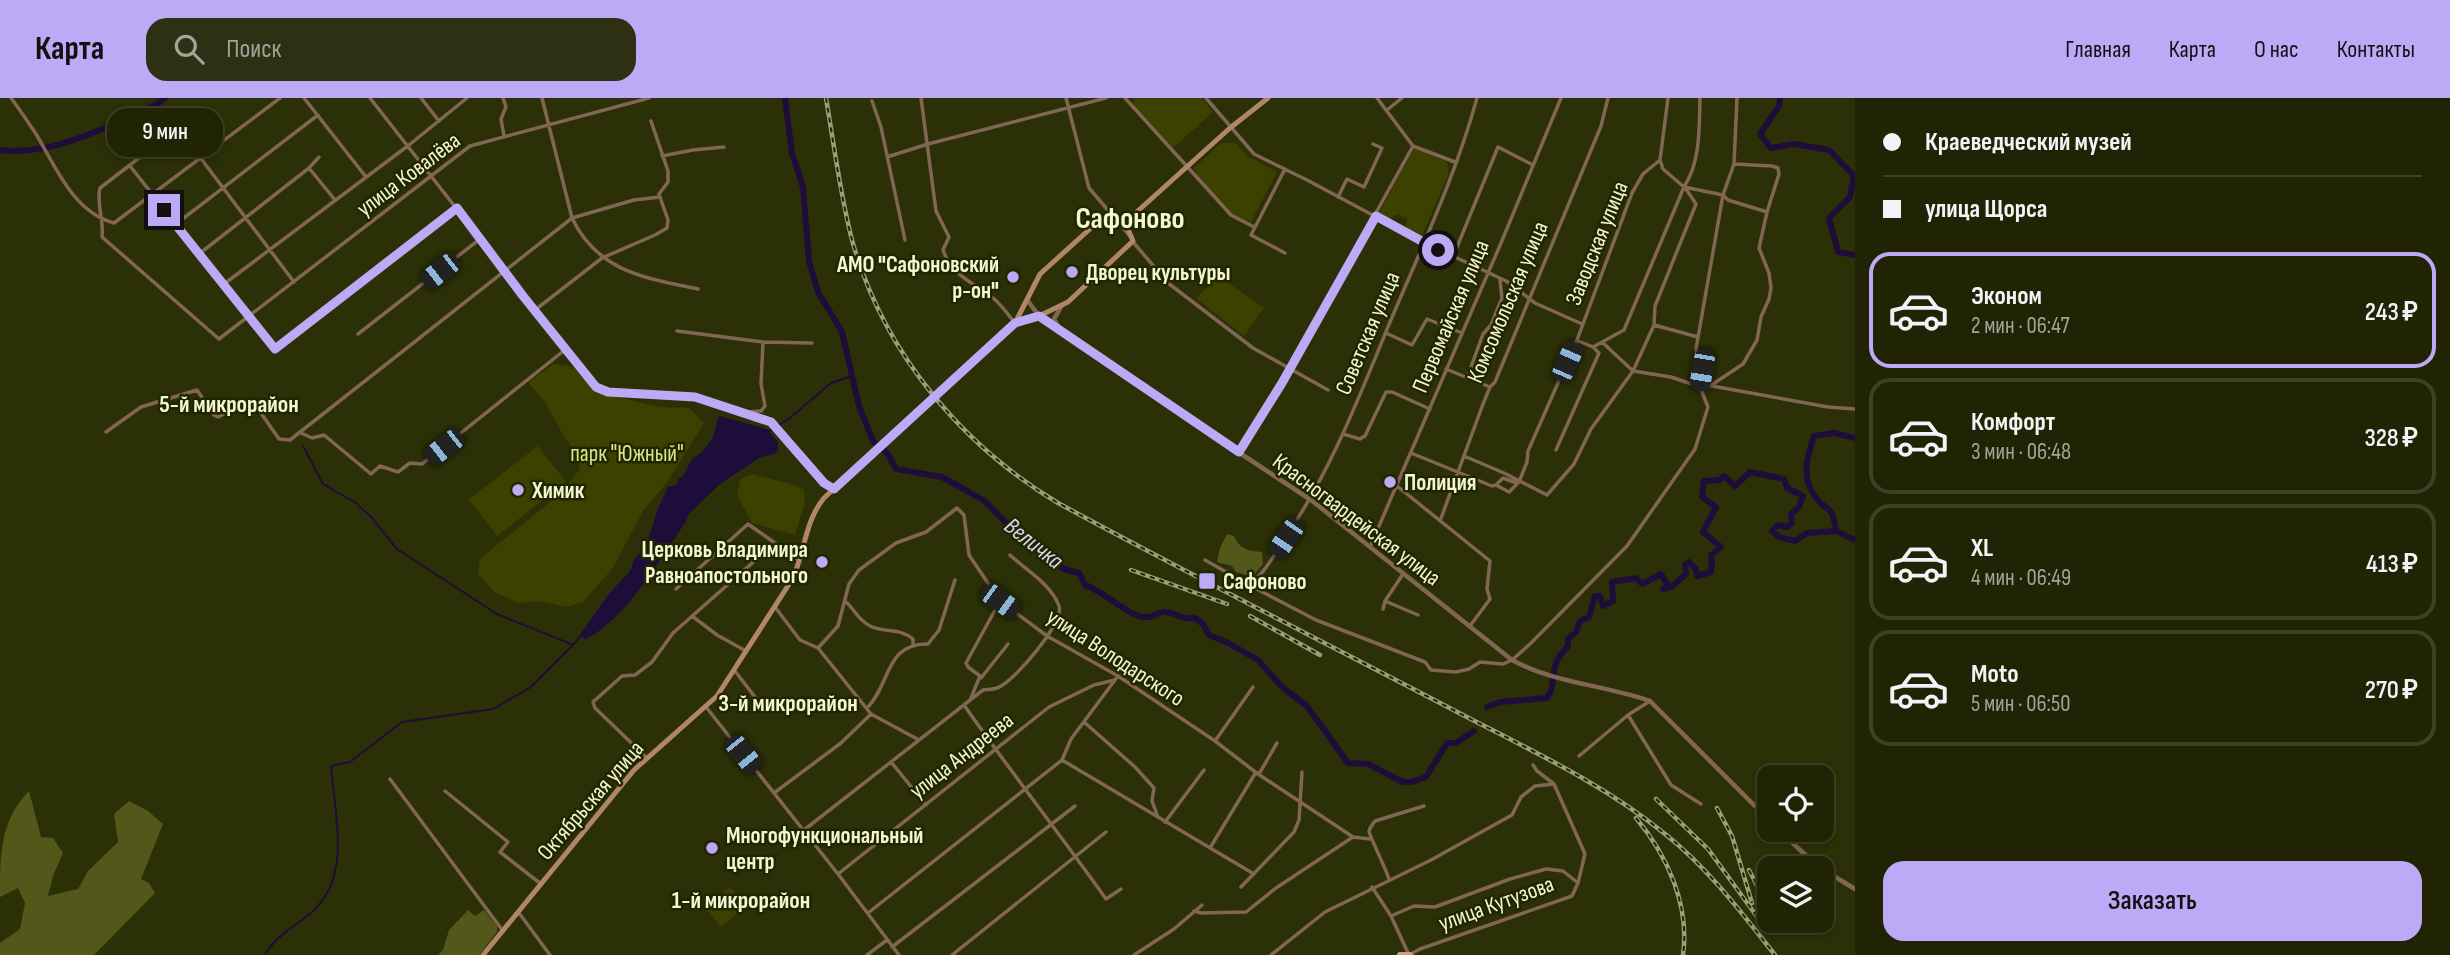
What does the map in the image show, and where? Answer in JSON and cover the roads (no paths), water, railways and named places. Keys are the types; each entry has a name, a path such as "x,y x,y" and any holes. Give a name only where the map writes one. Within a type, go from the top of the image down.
{"main road":[{"path":"1133,241 1127,227 1130,218 1230,128 1268,98"},
{"path":"1109,214 1122,219 1130,218"},
{"name":"Октябрьская улица","path":"483,955 634,770 725,687 793,578 800,561 808,523 815,508 1015,323 1040,274 1109,214"},
{"name":"Октябрьская улица","path":"1015,323 1061,306 1133,241"},
{"name":"улица Кутузова","path":"1400,955 1410,955"}],"street":[{"path":"11,98 38,137 49,161 79,202 104,220 114,223 279,98"},
{"path":"304,98 366,177"},
{"path":"370,98 433,175 504,271 596,387 608,392 695,397 745,412 775,427 824,483 834,489"},
{"path":"421,98 439,121"},
{"path":"224,284 467,98"},
{"path":"503,98 506,107 500,119 504,136"},
{"path":"542,98 572,218 580,235 602,258 648,279 698,289"},
{"name":"улица Ковалёва","path":"104,220 102,237 219,340 470,146 649,98"},
{"path":"921,98 936,211 949,237 943,250 946,259 961,278 1001,305 1015,323"},
{"path":"1066,98 1089,188 1168,283 1253,348 1328,390"},
{"path":"887,157 1106,98"},
{"path":"1125,98 1231,215 1254,227"},
{"path":"1206,98 1254,154 1423,243 1500,278 1535,303 1583,324"},
{"path":"1377,98 1413,146 1455,162"},
{"path":"1387,110 1402,98"},
{"name":"Советская улица","path":"1249,585 1263,571 1311,500 1343,434 1467,134 1477,98"},
{"name":"Первомайская улица","path":"1370,547 1561,98"},
{"name":"Комсомольская улица","path":"1440,521 1490,387 1495,382 1601,126 1608,98"},
{"path":"1464,456 1547,495 1574,464 1591,429 1633,371 1654,325 1655,306 1696,204 1684,187 1663,169 1660,160 1668,98"},
{"path":"1593,347 1624,330 1690,178 1699,144 1700,98"},
{"path":"1205,560 1316,620 1425,662 1431,670 1456,672 1469,669 1480,662 1503,664 1512,660 1627,546 1695,449 1708,407 1700,387 1702,370 1696,349 1723,195 1734,164 1737,98"},
{"path":"872,101 881,127 905,240"},
{"path":"176,224 318,115"},
{"path":"535,310 602,258 664,231 669,224 660,197 662,188 668,182 666,161 662,156 652,121"},
{"path":"104,220 97,199 100,188 178,128 295,282"},
{"path":"1338,197 1347,179 1364,187 1382,148 1373,144"},
{"path":"1239,452 1290,370 1413,146"},
{"path":"662,156 724,147"},
{"path":"1453,257 1498,148 1533,165"},
{"path":"199,254 310,168 319,157"},
{"name":"Заводская улица","path":"1519,482 1528,451 1577,340 1632,193 1643,174 1660,160"},
{"path":"1710,386 1743,364 1757,340 1761,317 1771,288 1769,273 1759,248 1779,174 1778,168 1734,164"},
{"path":"130,166 275,349 457,208"},
{"path":"310,168 335,200"},
{"path":"1285,169 1251,234 1285,253"},
{"path":"1684,187 1723,195 1728,200 1767,212"},
{"path":"106,432 141,407 197,390 218,417 238,406 256,406 279,439 289,440 572,218 634,200 660,197"},
{"path":"358,334 480,239"},
{"path":"1467,378 1483,334 1491,325 1502,298 1500,278"},
{"path":"1028,301 1039,316"},
{"path":"1061,306 1054,318 1063,332"},
{"name":"Красногвардейская улица","path":"1039,316 1311,500 1512,660 1546,676 1650,701"},
{"path":"1386,333 1412,345 1427,319 1462,333"},
{"path":"1654,325 1698,337"},
{"path":"677,331 763,342 812,343"},
{"path":"1556,450 1600,353 1577,340"},
{"path":"745,412 761,411 765,406 761,384 763,342"},
{"path":"1602,342 1633,371 1671,377 1700,387 1710,386 1855,409"},
{"path":"301,433 312,438 324,435 371,474 380,466 398,472 410,463 422,464 566,349"},
{"path":"1446,369 1490,387"},
{"path":"1343,434 1360,439 1365,436 1386,392 1392,392 1430,409"},
{"path":"1411,453 1509,492 1519,482"},
{"path":"1496,485 1503,478 1519,482"},
{"path":"1397,486 1490,561 1487,589 1490,599 1470,626"},
{"name":"улица Володарского","path":"846,601 849,584 859,570 896,543 926,532 957,508 964,515 969,555 1000,601 1048,636 1215,741 1257,773 1353,837 1370,839"},
{"path":"676,589 748,524 800,561"},
{"path":"646,757 595,708 593,702 622,676 635,675 652,662 673,634 775,543"},
{"path":"804,830 983,690 999,688 1023,666 1048,636 1059,617 1060,608 1050,591 1010,555"},
{"path":"1383,609 1385,601 1403,574"},
{"path":"866,708 896,656 913,644 928,644 939,630 955,580"},
{"path":"818,648 838,626 846,601 857,617 870,626 906,633 913,639 913,644"},
{"path":"979,680 980,676 968,667 967,663 1000,601"},
{"path":"1385,601 1418,615"},
{"path":"775,606 800,640 818,648 871,714 919,740"},
{"path":"692,616 717,635 747,652"},
{"path":"970,701 979,680 1008,644"},
{"path":"735,671 764,709 780,698"},
{"path":"868,913 1062,760 1071,739 1117,678"},
{"name":"улица Андреева","path":"838,874 1049,707 1086,688 1117,678"},
{"path":"1215,741 1253,687"},
{"path":"1580,756 1628,715 1650,701 1757,808"},
{"path":"964,705 1107,899 1121,889"},
{"path":"706,707 804,830 898,955"},
{"path":"774,793 841,743 871,714"},
{"path":"1628,715 1671,785 1701,804"},
{"path":"1084,722 1135,767 1154,788 1152,801 1159,819"},
{"path":"1210,848 1277,743"},
{"path":"1062,760 1254,874"},
{"path":"891,762 926,805"},
{"path":"1533,765 1537,772 1554,784"},
{"path":"1164,822 1204,770"},
{"path":"1241,887 1294,832 1299,820 1302,772"},
{"path":"390,779 503,931"},
{"path":"1271,955 1325,912 1431,860 1512,815 1521,797 1535,786 1554,784"},
{"name":"улица Кутузова","path":"1410,955 1420,949 1572,896 1585,853 1554,784"},
{"path":"445,791 508,842 500,852 541,884"},
{"path":"892,947 1074,806"},
{"path":"1389,879 1378,849 1370,839 1369,831 1376,821 1424,806"},
{"path":"952,955 1106,832"},
{"path":"1194,911 1246,912 1276,888 1353,837"},
{"path":"1791,842 1807,856"},
{"path":"1391,916 1415,906 1435,907 1510,879 1546,869 1563,871 1578,883"},
{"path":"1834,877 1855,889"},
{"path":"1372,887 1391,916 1410,955"},
{"path":"1135,955 1174,929 1202,905"},
{"path":"519,913 550,955"},
{"path":"867,955 887,940"}],"waterway":[{"path":"0,150 40,149 81,138 165,98"},
{"name":"Величка","path":"785,98 792,153 803,187 809,261 818,292 842,332 859,406 873,441 888,454 896,469 942,477 986,502 1020,538 1064,569 1079,573 1085,585 1133,614 1148,617 1164,612 1195,618 1203,624 1209,635 1258,660 1282,687 1307,706 1348,763 1368,764 1403,782 1412,782 1426,777 1447,743 1456,743 1474,731"},
{"path":"1780,98 1779,106 1760,134 1771,148 1794,144 1829,150 1854,176 1850,197 1829,218 1838,252 1855,255"},
{"path":"768,432 790,418 831,383 852,376"},
{"path":"1855,438 1834,433 1814,436 1807,458 1806,473 1814,495 1833,515 1836,531 1855,540"},
{"path":"303,446 323,484 356,503 397,549 497,614 573,645 583,633"},
{"name":"Величка","path":"1487,707 1500,702 1547,698 1552,688 1556,664 1568,646 1568,639 1576,632 1580,621 1589,617 1595,596 1600,596 1603,606 1613,601 1612,582 1636,578 1642,584 1661,574 1667,584 1663,589 1671,587 1686,574 1685,565 1689,562 1696,569 1697,576 1711,572 1711,555 1721,547 1703,532 1716,507 1702,497 1704,481 1719,480 1724,476 1735,486 1750,472 1784,479 1787,488 1803,496 1799,507 1791,514 1792,523 1787,527 1778,525 1772,531 1779,537 1795,541 1807,533 1836,531"},
{"path":"265,955 282,935 317,907 334,876 338,840 331,766 350,762 402,722 493,709 531,687 572,646"}],"railway":[{"path":"826,98 852,240 883,320 930,391 989,453 1058,503 1528,748 1613,797 1665,834 1696,861 1775,955"},
{"path":"1131,570 1227,604"},
{"path":"1250,616 1320,655"},
{"path":"1656,799 1708,849 1757,917"},
{"path":"1717,808 1732,836 1752,903"},
{"path":"1636,818 1657,848 1674,882 1683,918 1683,955"},
{"path":"1749,870 1757,886"}],"place":[{"name":"Дворец культуры","path":"1072,272"},
{"name":"АМО \"Сафоновский р-он\"","path":"1013,277"},
{"name":"Полиция","path":"1390,482"},
{"name":"Химик","path":"518,490"},
{"name":"Церковь Владимира Равноапостольного","path":"822,562"},
{"name":"Сафоново","path":"1207,581"},
{"name":"Многофункциональный центр","path":"712,848"}],"district":[{"name":"Сафоново","path":"1130,218"},
{"name":"5-й микрорайон","path":"229,404"},
{"name":"3-й микрорайон","path":"788,703"},
{"name":"1-й микрорайон","path":"741,900"}],"park label":[{"name":"парк \"Южный\"","path":"627,453"}]}
